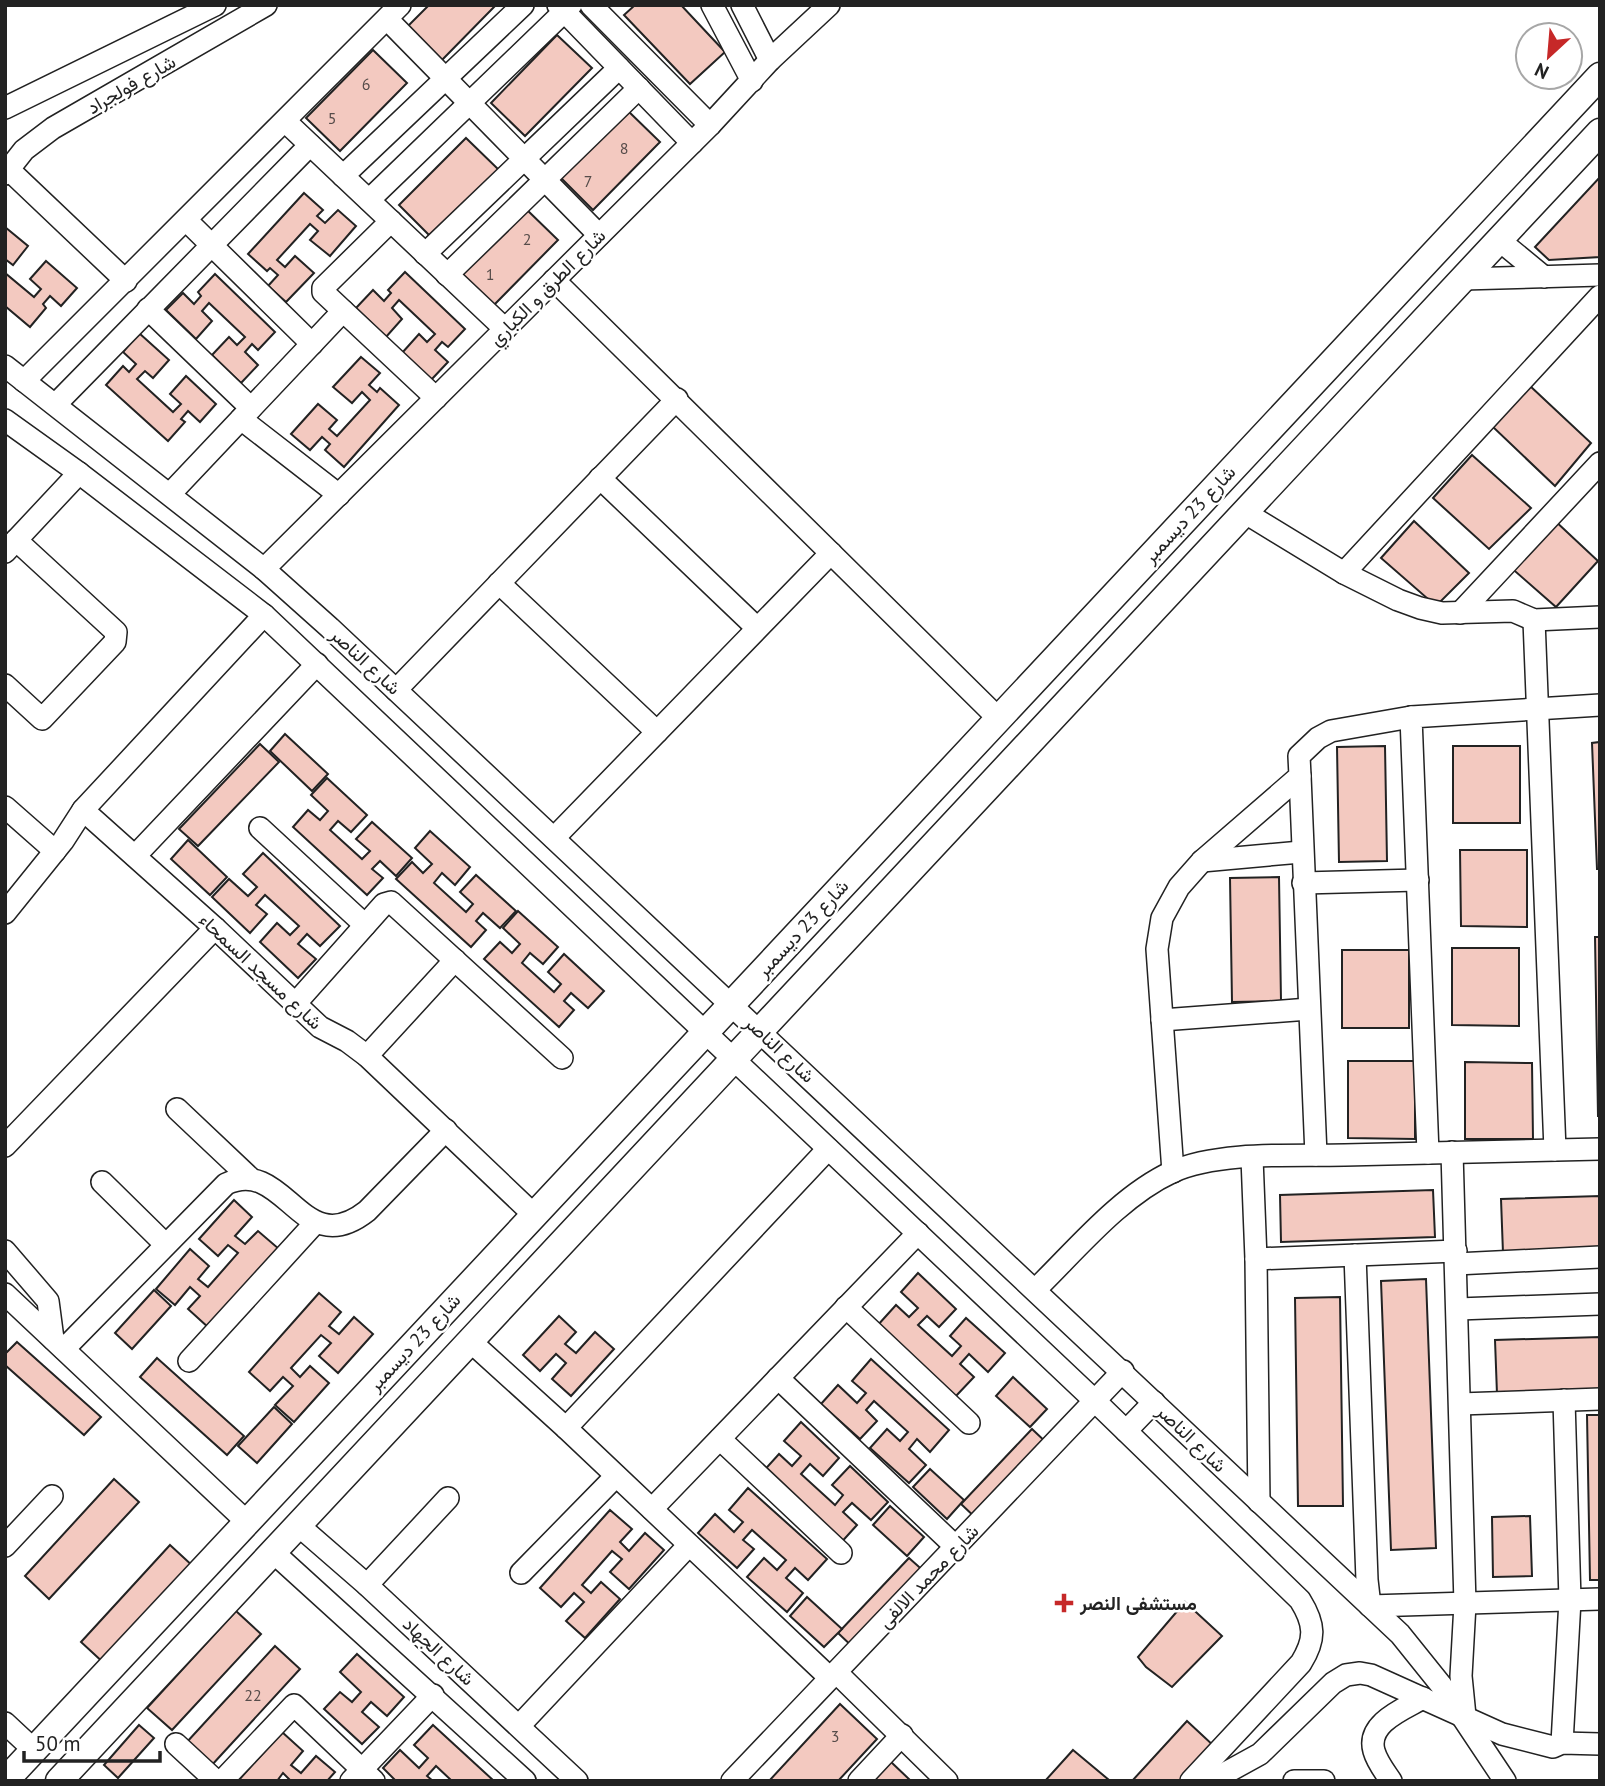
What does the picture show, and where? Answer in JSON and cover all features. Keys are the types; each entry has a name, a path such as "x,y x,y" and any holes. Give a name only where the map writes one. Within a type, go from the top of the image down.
{"main road":[{"name":"شارع 23 ديسمبر","path":"5,1781 1600,76"},
{"name":"شارع 23 ديسمبر","path":"59,1781 1600,132"},
{"path":"1323,371 1349,400"},
{"path":"365,1395 394,1421"}],"street":[{"name":"شارع فولجراد","path":"5,108 215,5"},
{"path":"222,5 234,24"},
{"name":"شارع فولجراد","path":"7,170 24,150 53,128 266,5"},
{"path":"343,176 523,5"},
{"path":"591,5 710,125"},
{"path":"712,5 752,80"},
{"path":"742,5 769,60"},
{"name":"شارع الطرق و الكباري","path":"264,569 710,125 769,60 829,5"},
{"path":"369,200 470,103 564,7 692,143"},
{"path":"24,381 393,12 446,79 599,235"},
{"path":"425,254 619,68"},
{"path":"447,275 639,89"},
{"path":"285,121 505,329"},
{"path":"56,404 310,145"},
{"path":"7,170 126,281"},
{"path":"186,220 312,344"},
{"path":"391,221 323,288 324,293 436,397"},
{"path":"1499,240 1544,277"},
{"path":"1463,279 1600,275"},
{"path":"554,280 998,718"},
{"path":"1344,573 1600,296"},
{"path":"149,309 246,414 339,495"},
{"path":"170,494 343,311"},
{"name":"شارع الناصر","path":"5,366 264,569 1123,1371 1400,1634 1465,1718 1505,1781"},
{"path":"396,690 677,399"},
{"name":"شارع الناصر","path":"5,420 79,473 264,615 1095,1401 1300,1600 1311,1623 1309,1649 1301,1663 1191,1781"},
{"path":"1460,612 1600,463"},
{"path":"5,685 42,719 116,642 114,630 11,546 79,473"},
{"path":"600,478 757,628"},
{"path":"1244,512 1344,573 1420,608 1442,613 1513,611 1534,620 1600,617"},
{"path":"554,838 831,553"},
{"path":"499,583 657,733"},
{"path":"5,913 55,851 83,810 264,615"},
{"path":"1534,620 1555,1150"},
{"path":"135,856 317,664"},
{"path":"1316,1155 1299,756 1318,738 1331,731 1411,717 1600,705"},
{"path":"1411,717 1428,1153"},
{"path":"1173,1172 1157,949 1162,918 1179,887 1202,862 1300,776"},
{"path":"5,807 55,851"},
{"name":"شارع مسجد السمحاء","path":"83,810 215,928 320,1027 367,1056 533,1214"},
{"path":"260,828 365,925"},
{"path":"1202,862 1301,852"},
{"path":"1303,883 1418,880"},
{"path":"295,1004 384,904 391,902 562,1058"},
{"path":"5,1146 215,928"},
{"path":"367,1056 455,960"},
{"path":"1162,1020 1310,1009"},
{"path":"177,1109 249,1177 273,1188 314,1223 329,1226 343,1226 367,1212 446,1129"},
{"path":"566,1428 828,1149"},
{"path":"1036,1289 1130,1198 1153,1182 1196,1163 1316,1155 1600,1149"},
{"path":"1452,1152 1465,1604 1461,1676 1465,1718"},
{"path":"1252,1158 1259,1502"},
{"path":"58,1344 165,1244 219,1189 237,1179 249,1177"},
{"path":"102,1182 165,1244"},
{"path":"189,1362 314,1223"},
{"path":"652,1509 918,1233"},
{"path":"5,1251 48,1301 58,1344"},
{"path":"1355,1255 1370,1606 1600,1599"},
{"path":"1256,1259 1355,1255 1456,1258 1600,1257"},
{"path":"5,1294 247,1522"},
{"path":"1458,1309 1600,1304"},
{"path":"846,1307 969,1423"},
{"path":"470,1341 689,1545 902,1735 947,1781"},
{"name":"شارع محمد الالفى","path":"732,1781 1123,1371"},
{"path":"778,1378 956,1547"},
{"path":"1460,1404 1600,1399"},
{"path":"1562,1743 1570,1600 1564,1401"},
{"path":"1126,1431 1154,1402"},
{"path":"719,1439 841,1553"},
{"path":"521,1573 616,1475"},
{"path":"5,1546 52,1496"},
{"path":"367,1585 448,1498"},
{"name":"شارع الجهاد","path":"298,1525 367,1585 577,1781"},
{"path":"519,1726 689,1545"},
{"name":"شارع الجهاد","path":"273,1552 525,1781"},
{"path":"1211,1781 1260,1754 1322,1692 1346,1675 1360,1673 1371,1675 1502,1734 1553,1747 1562,1743 1600,1744"},
{"path":"222,1781 295,1705 363,1777 433,1695"},
{"path":"1391,1781 1374,1750 1375,1734 1385,1721 1423,1698"},
{"path":"5,1723 34,1750"},
{"path":"859,1781 902,1735"},
{"path":"176,1744 216,1781"},
{"path":"1294,1781 1324,1781"}],"building":[{"path":"429,5 496,5 440,62 406,28"},
{"path":"635,5 681,5 725,52 690,84 624,15"},
{"path":"557,35 592,68 525,136 491,103"},
{"path":"373,50 407,83 340,151 306,118"},
{"path":"625,108 660,142 593,210 559,176"},
{"path":"466,138 500,171 433,239 399,205"},
{"path":"1600,177 1600,257 1549,260 1535,247"},
{"path":"304,193 323,210 317,216 325,223 338,210 356,226 330,256 310,240 318,231 310,224 277,260 285,267 295,256 314,273 286,302 268,286 278,275 270,268 267,271 248,254"},
{"path":"524,207 558,240 491,308 457,275"},
{"path":"5,227 28,246 13,265 5,259"},
{"path":"46,261 77,288 61,306 50,296 43,304 46,308 30,327 5,306 5,273 34,297 41,289 30,279"},
{"path":"405,272 465,329 448,347 442,342 435,350 448,362 431,380 402,353 419,334 427,342 435,334 399,300 392,308 402,319 386,337 356,308 373,290 384,301 391,293 388,290"},
{"path":"215,274 275,332 258,350 252,344 245,352 258,365 241,383 212,355 229,337 237,345 245,337 209,303 202,311 212,321 196,339 166,310 183,293 194,304 201,296 198,292"},
{"path":"139,333 169,360 153,378 145,371 137,379 173,412 181,404 170,394 186,376 216,404 200,422 188,411 181,419 185,422 168,441 106,385 123,366 129,372 136,364 123,352"},
{"path":"361,357 380,373 369,385 377,392 380,388 399,405 344,467 325,450 330,444 322,437 310,450 291,434 318,404 337,420 329,429 337,436 370,400 362,392 352,403 333,387"},
{"path":"1529,385 1591,443 1555,486 1493,427"},
{"path":"1472,455 1531,508 1489,549 1433,498"},
{"path":"1552,518 1598,561 1556,607 1508,565"},
{"path":"1414,521 1469,573 1436,606 1381,558"},
{"path":"285,734 328,774 312,791 270,751"},
{"path":"1600,742 1600,869 1597,869 1592,743"},
{"path":"260,744 279,762 198,846 179,829"},
{"path":"1385,746 1387,861 1339,862 1337,747"},
{"path":"1453,746 1520,746 1520,823 1453,823"},
{"path":"327,778 367,815 351,832 338,821 330,830 362,859 370,851 356,839 372,822 412,858 396,876 380,861 372,869 383,878 367,895 293,827 308,810 320,820 328,811 311,795"},
{"path":"430,831 470,867 455,885 442,873 434,883 466,912 473,904 460,892 476,875 516,911 500,928 483,913 476,921 486,930 471,947 396,879 412,862 423,873 432,864 415,848"},
{"path":"188,840 227,877 210,895 171,859"},
{"path":"1460,850 1527,850 1527,927 1461,926"},
{"path":"263,853 340,926 320,946 307,934 298,944 316,959 298,978 260,942 277,923 290,935 299,926 265,895 256,905 267,914 250,933 212,897 229,879 248,896 257,887 243,874"},
{"path":"1279,877 1281,1001 1232,1002 1230,878"},
{"path":"518,911 558,947 543,964 530,953 522,963 554,992 561,984 548,972 564,954 604,991 588,1008 571,993 564,1001 574,1010 559,1027 484,959 500,942 512,953 520,944 503,928"},
{"path":"1595,937 1600,937 1600,1116 1598,1116"},
{"path":"1452,948 1519,948 1519,1026 1452,1025"},
{"path":"1342,950 1409,950 1409,1028 1342,1028"},
{"path":"1348,1061 1415,1061 1415,1139 1348,1138"},
{"path":"1465,1062 1532,1063 1533,1139 1465,1139"},
{"path":"1433,1190 1435,1237 1281,1242 1280,1195"},
{"path":"1600,1196 1600,1250 1503,1253 1501,1199"},
{"path":"234,1200 252,1217 235,1236 245,1244 258,1231 279,1249 209,1328 188,1309 200,1296 190,1287 175,1305 156,1289 190,1249 209,1266 198,1279 208,1287 238,1253 228,1245 218,1256 199,1239"},
{"path":"918,1273 956,1309 939,1327 927,1316 918,1325 952,1356 961,1346 950,1336 966,1318 1005,1353 988,1372 969,1354 960,1364 974,1377 955,1397 877,1326 896,1305 909,1317 918,1308 901,1292"},
{"path":"1426,1279 1436,1548 1391,1550 1381,1281"},
{"path":"154,1290 171,1306 132,1349 115,1333"},
{"path":"319,1293 341,1312 329,1326 339,1334 354,1317 373,1334 338,1373 319,1356 331,1343 321,1335 291,1368 300,1377 310,1366 329,1383 294,1422 275,1405 293,1386 283,1377 270,1391 249,1372"},
{"path":"1340,1297 1343,1506 1298,1506 1295,1298"},
{"path":"559,1316 576,1332 565,1344 576,1353 595,1332 614,1349 571,1396 552,1379 566,1363 556,1354 540,1371 523,1355"},
{"path":"1600,1337 1600,1391 1497,1394 1495,1340"},
{"path":"17,1342 101,1417 84,1435 5,1365 5,1354"},
{"path":"157,1358 244,1436 227,1455 140,1377"},
{"path":"871,1359 949,1430 930,1452 917,1439 909,1449 926,1465 909,1483 870,1448 887,1429 900,1441 908,1432 874,1401 866,1410 877,1421 860,1439 821,1404 838,1385 857,1403 866,1393 852,1381"},
{"path":"1013,1377 1047,1409 1030,1427 996,1396"},
{"path":"274,1407 292,1424 257,1463 238,1446"},
{"path":"1587,1415 1600,1415 1600,1580 1590,1580"},
{"path":"801,1422 839,1458 823,1476 810,1464 801,1474 835,1505 843,1495 832,1485 850,1466 888,1502 871,1520 852,1503 843,1512 857,1525 838,1546 760,1475 779,1454 792,1466 801,1456 784,1441"},
{"path":"1032,1429 1050,1446 979,1521 961,1504"},
{"path":"930,1469 964,1500 947,1519 913,1487"},
{"path":"114,1479 139,1502 49,1599 25,1576"},
{"path":"748,1488 827,1559 808,1580 795,1568 786,1578 803,1593 787,1612 747,1577 764,1558 777,1570 786,1560 752,1530 743,1540 754,1549 737,1568 698,1533 715,1514 734,1532 743,1522 729,1510"},
{"path":"890,1506 924,1537 907,1556 873,1525"},
{"path":"610,1510 632,1529 620,1542 629,1551 645,1533 664,1550 629,1589 610,1572 622,1559 612,1551 582,1585 591,1593 601,1582 620,1599 585,1638 566,1621 584,1602 574,1593 561,1607 540,1588"},
{"path":"1530,1516 1532,1576 1493,1577 1492,1517"},
{"path":"170,1545 195,1568 106,1665 81,1642"},
{"path":"909,1558 927,1574 856,1650 838,1633"},
{"path":"807,1597 842,1629 824,1647 790,1616"},
{"path":"1185,1602 1222,1636 1172,1687 1146,1667 1138,1657"},
{"path":"236,1611 261,1634 172,1730 147,1708"},
{"path":"275,1646 300,1669 211,1766 186,1743"},
{"path":"357,1654 404,1697 387,1716 371,1702 362,1712 379,1727 362,1744 324,1709 340,1692 352,1702 361,1692 340,1672"},
{"path":"840,1704 877,1739 838,1781 769,1781"},
{"path":"1187,1721 1215,1747 1184,1781 1132,1781"},
{"path":"139,1725 154,1738 118,1778 104,1765"},
{"path":"433,1725 494,1781 452,1781 436,1766 427,1776 433,1781 396,1781 383,1768 400,1750 419,1768 428,1758 414,1745"},
{"path":"282,1732 303,1751 291,1765 301,1773 316,1756 335,1772 327,1781 291,1781 283,1773 277,1781 238,1781"},
{"path":"1073,1750 1109,1780 1045,1781"},
{"path":"890,1761 911,1781 872,1781"}],"place":[{"name":"مستشفى النصر","path":"1064,1603"}]}
